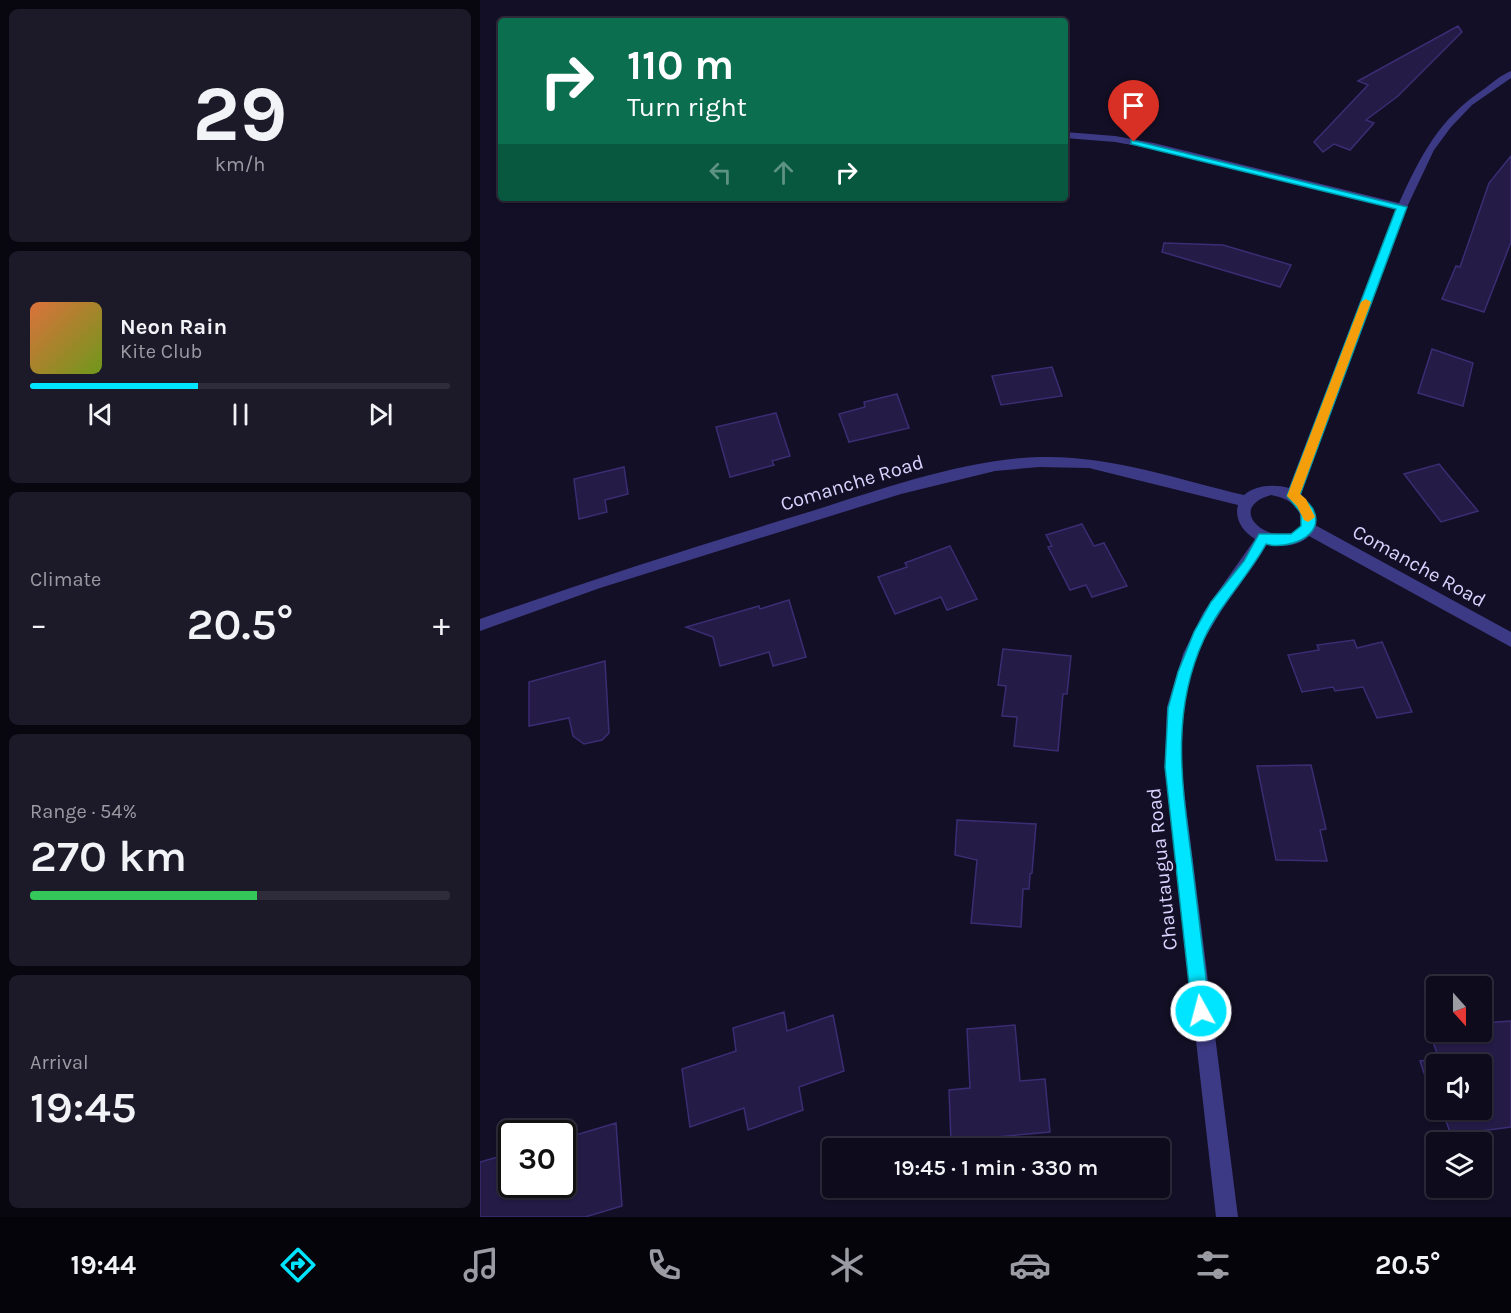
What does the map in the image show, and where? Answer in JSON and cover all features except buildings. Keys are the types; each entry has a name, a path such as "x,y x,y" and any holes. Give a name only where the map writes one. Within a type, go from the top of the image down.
{"street":[{"path":"1293,496 1402,207 1429,150 1448,124 1469,103 1511,74"},
{"path":"1068,135 1115,139 1154,146 1402,207"},
{"name":"Comanche Road","path":"480,625 588,586 901,489 995,466 1039,462 1089,463 1245,501"},
{"path":"1271,490 1293,496 1307,511 1309,520 1307,528 1294,539 1274,541 1263,538 1254,532 1243,518 1242,509 1245,501 1251,495 1271,490"},
{"name":"Comanche Road","path":"1307,528 1511,640"},
{"name":"Chautaugua Road","path":"1227,1217 1173,767 1175,708 1198,636 1216,606 1248,565 1263,538"}],"slow traffic":[{"path":"1308,517 1302,503 1293,496 1366,302"}],"route":[{"path":"1134,142 1402,207 1293,496 1302,503 1307,511 1309,520 1307,528 1302,535 1294,539 1274,541 1263,538 1248,565 1216,606 1198,636 1175,708 1173,767 1201,1011"}]}
